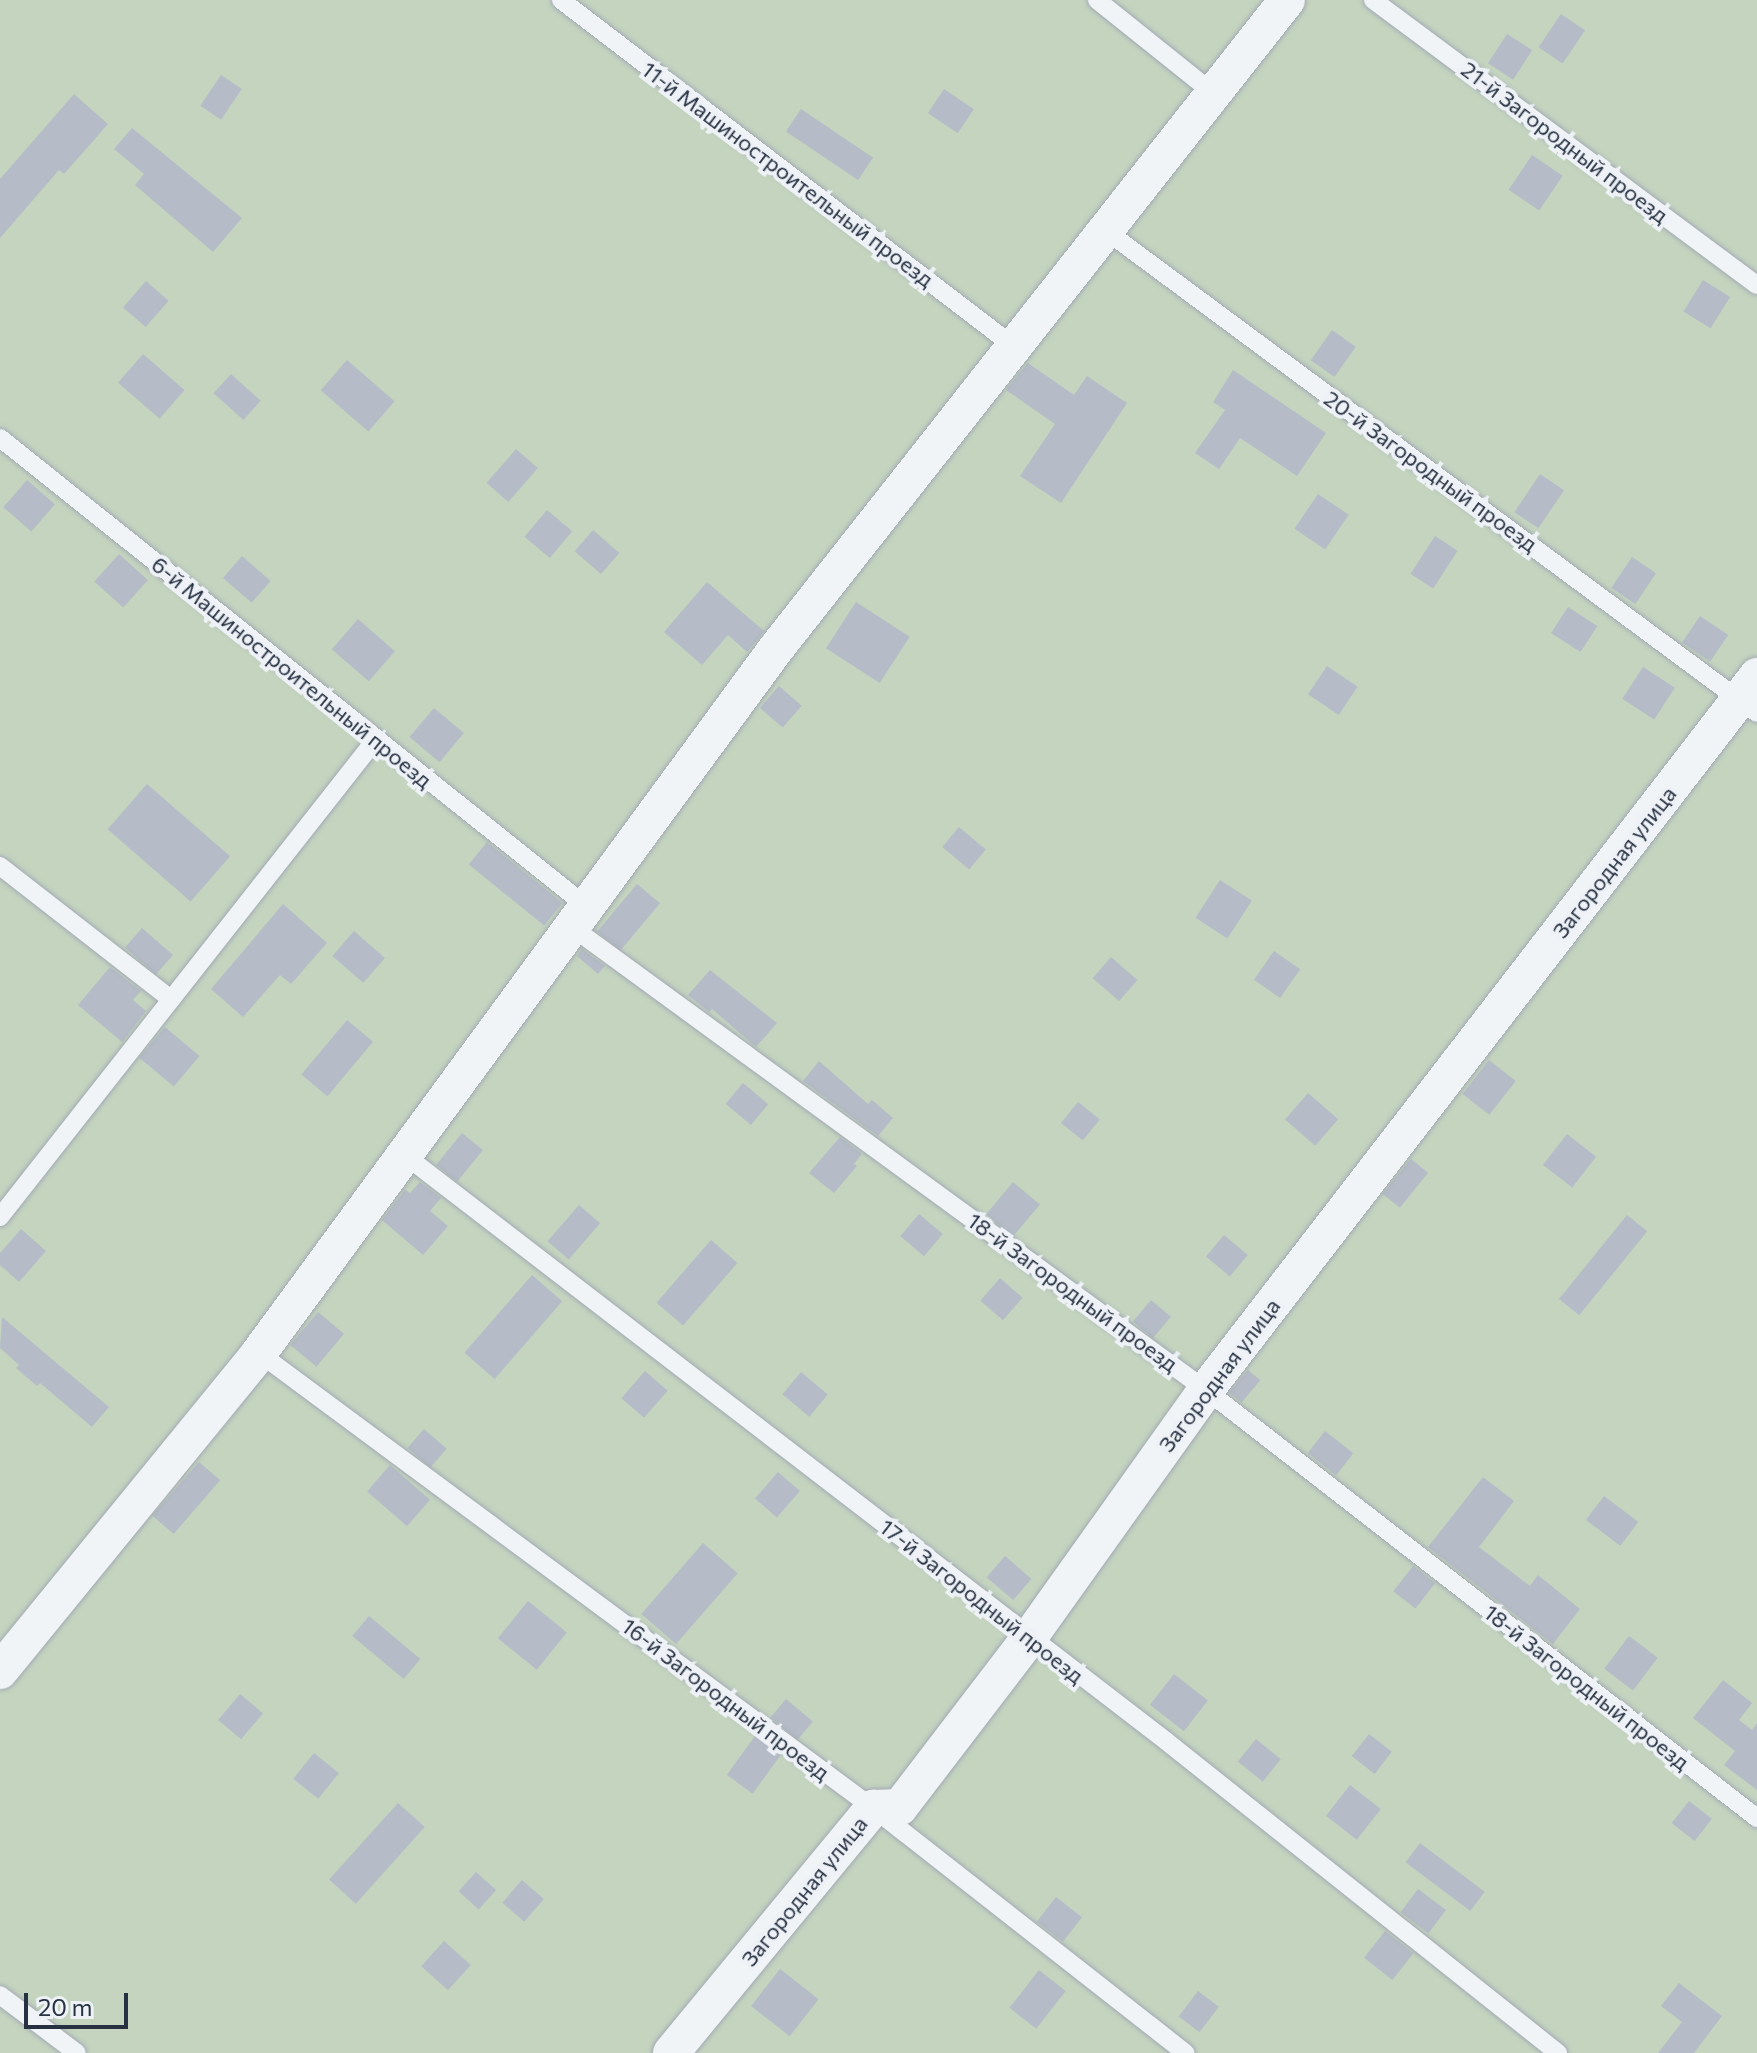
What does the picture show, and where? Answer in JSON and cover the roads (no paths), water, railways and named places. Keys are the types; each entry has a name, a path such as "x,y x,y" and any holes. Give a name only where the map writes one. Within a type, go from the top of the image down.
{"street":[{"path":"0,1671 259,1353 577,915 798,620 1016,348 1287,0"},
{"name":"Загородная улица","path":"671,2053 873,1808 900,1807 1029,1638 1206,1390 1751,696"}],"lane":[{"name":"11-й Машиностроительный проезд","path":"561,0 1016,348"},
{"path":"1097,0 1213,93"},
{"name":"21-й Загородный проезд","path":"1373,0 1757,285"},
{"name":"20-й Загородный проезд","path":"1105,230 1751,696"},
{"name":"6-й Машиностроительный проезд","path":"0,438 376,739 577,915"},
{"path":"0,1217 376,739"},
{"path":"0,866 171,999"},
{"name":"18-й Загородный проезд","path":"577,915 1206,1390 1757,1818"},
{"name":"17-й Загородный проезд","path":"402,1153 1166,1741 1558,2053"},
{"name":"16-й Загородный проезд","path":"259,1353 873,1808 1186,2053"},
{"path":"0,1995 77,2053"}]}
